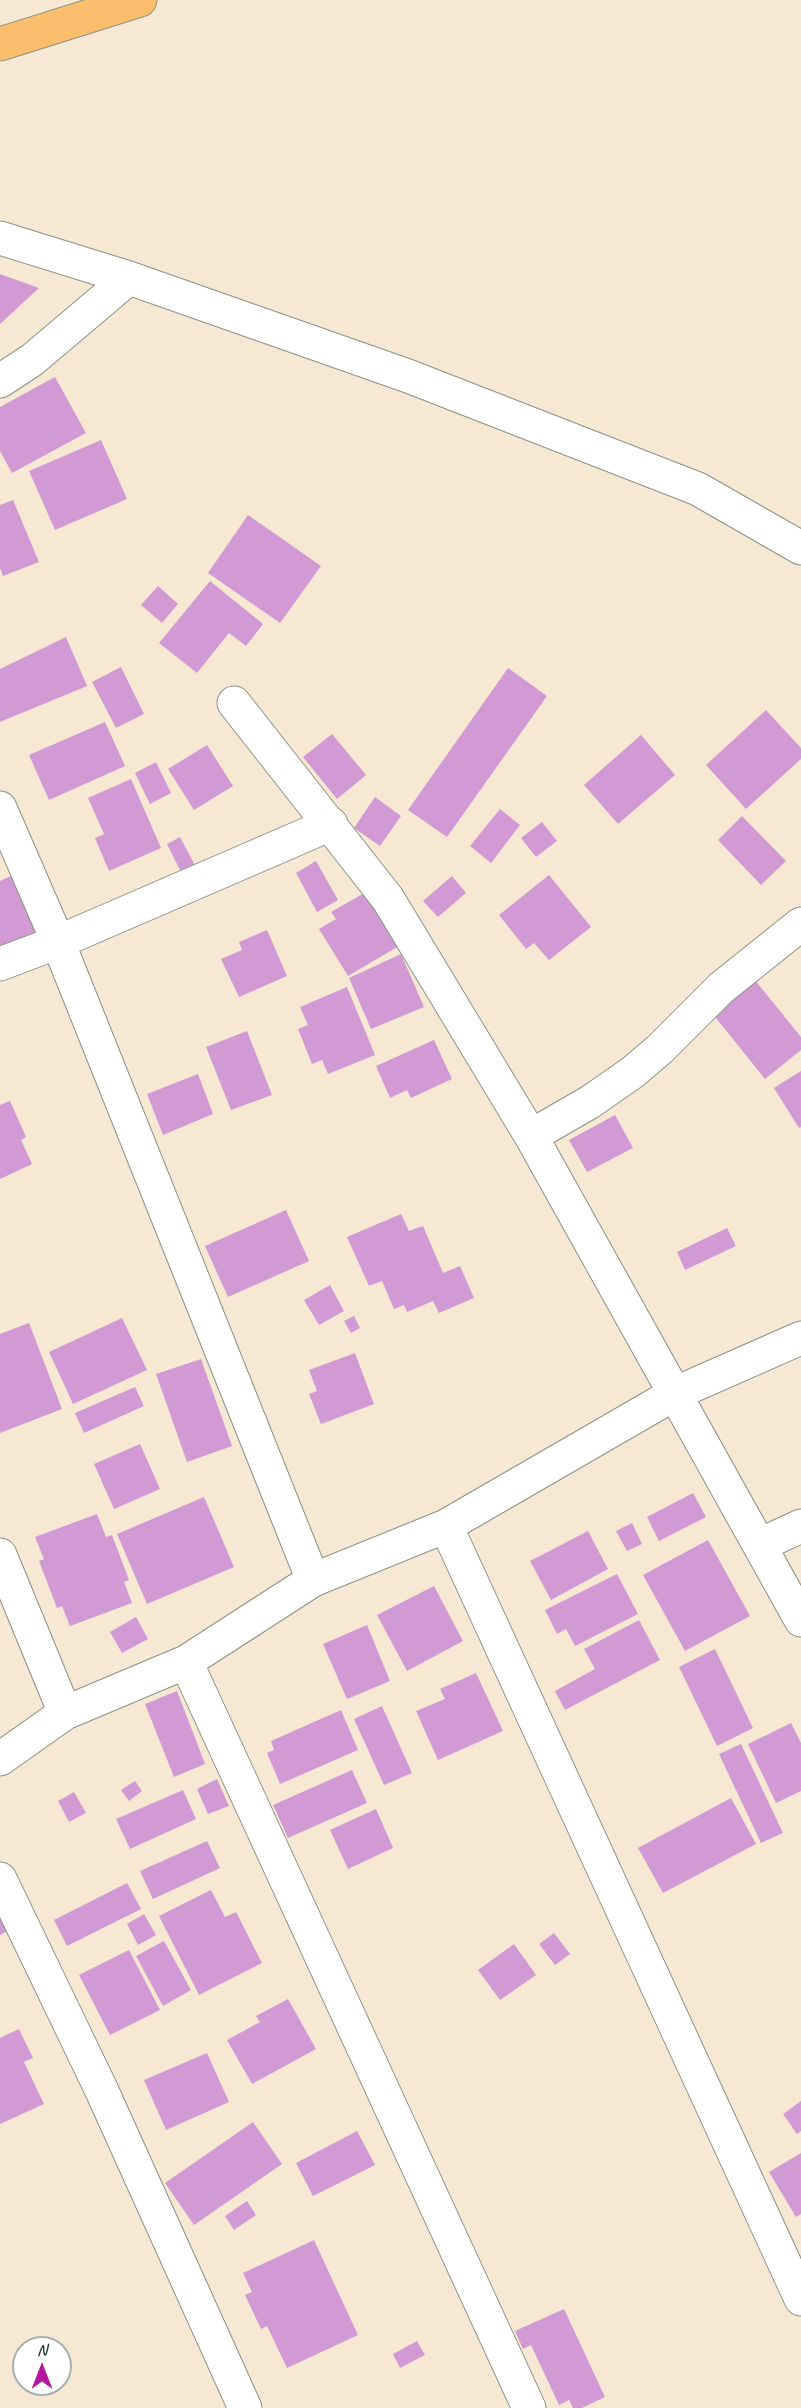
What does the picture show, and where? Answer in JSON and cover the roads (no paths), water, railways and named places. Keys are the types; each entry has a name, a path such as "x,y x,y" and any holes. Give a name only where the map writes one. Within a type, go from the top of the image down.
{"highway":[{"path":"0,44 140,0"}],"street":[{"path":"0,238 129,278 408,376 698,489 801,548"},
{"path":"0,381 32,360 129,278"},
{"path":"234,703 388,899 531,1136 801,1620"},
{"path":"0,808 58,942 313,1580"},
{"path":"0,964 58,942 331,824"},
{"path":"531,1136 590,1102 633,1072 660,1049 721,988 801,924"},
{"path":"0,1759 65,1713 186,1662 313,1580 446,1526 676,1393 801,1338"},
{"path":"446,1526 801,2299"},
{"path":"760,1545 801,1526"},
{"path":"0,1555 65,1713"},
{"path":"186,1662 529,2408"},
{"path":"0,1879 102,2091 245,2408"}]}
